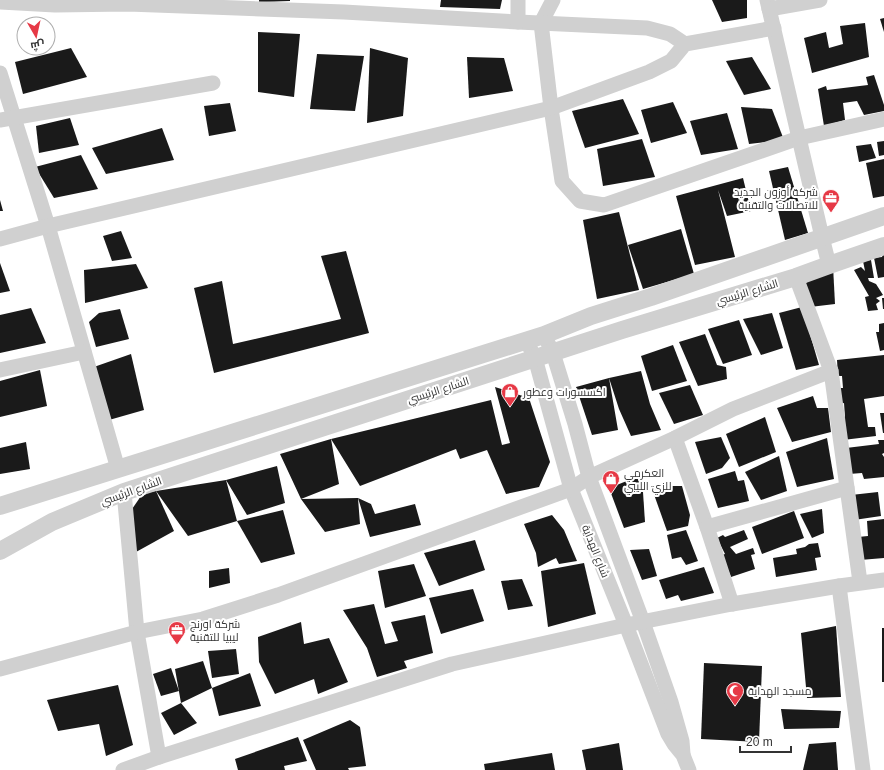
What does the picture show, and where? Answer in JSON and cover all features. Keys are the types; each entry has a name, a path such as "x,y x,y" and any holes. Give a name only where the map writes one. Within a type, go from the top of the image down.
{"street":[{"path":"518,0 518,22"},
{"path":"553,0 540,23 551,108 562,181 580,201 604,205 799,138 884,119"},
{"path":"820,0 768,5 829,264"},
{"path":"0,2 128,2 344,6 518,22 647,28 670,34 685,44"},
{"path":"0,239 48,226 551,108 650,72 671,61 685,44 774,28"},
{"path":"0,73 7,119 48,226 118,469"},
{"path":"7,119 213,83"},
{"name":"الشارع الرئيسي","path":"0,506 526,341 591,316 651,297 884,216"},
{"name":"الشارع الرئيسي","path":"0,551 52,522 124,492 622,330 796,277 829,264 884,246"},
{"path":"796,277 831,371 860,582"},
{"name":"شارع الهداية","path":"544,335 553,353 575,424 589,477 643,622 679,728 683,755"},
{"name":"شارع الهداية","path":"526,341 535,358 571,489 668,734 683,755 689,770"},
{"path":"0,370 84,352"},
{"path":"0,669 137,632 203,619 278,595 571,489 589,477 675,438 733,409 831,371"},
{"path":"675,438 707,527 732,604"},
{"path":"707,527 847,488"},
{"path":"124,492 137,632 159,757"},
{"path":"123,770 159,757 452,664 626,625 732,604 860,582 884,580"},
{"path":"838,586 863,770"}],"building":[{"path":"259,0 290,0 290,1 259,2"},
{"path":"441,0 502,0 500,9 440,7"},
{"path":"712,0 747,0 747,18 722,22"},
{"path":"884,18 884,32 880,19"},
{"path":"865,23 869,57 812,73 804,38 826,32 829,48 843,44 840,26"},
{"path":"258,32 300,34 294,97 258,92"},
{"path":"71,48 87,77 23,94 15,62 39,56 56,56 56,52"},
{"path":"370,48 408,58 403,116 367,123"},
{"path":"317,54 364,56 355,111 310,109"},
{"path":"467,57 504,58 513,91 469,98"},
{"path":"752,57 771,89 744,95 726,61"},
{"path":"874,75 884,105 884,111 864,115 857,101 843,103 845,120 824,126 818,89 826,86 827,90 868,85 866,77"},
{"path":"623,99 639,134 585,148 572,111"},
{"path":"673,102 687,133 651,143 641,110"},
{"path":"230,103 236,131 209,136 204,106"},
{"path":"741,107 772,109 784,140 749,144"},
{"path":"727,113 738,149 701,155 690,121"},
{"path":"70,118 79,145 39,153 36,126"},
{"path":"162,128 174,160 106,174 92,148"},
{"path":"642,139 655,177 603,186 597,149"},
{"path":"884,141 884,155 879,156 877,142"},
{"path":"871,144 876,158 859,162 856,146"},
{"path":"81,155 98,189 54,198 35,167"},
{"path":"884,159 884,196 873,198 866,163"},
{"path":"788,167 808,233 785,240 769,171"},
{"path":"743,178 751,211 727,216 718,190 735,257 695,265 676,196"},
{"path":"0,200 3,211 0,211"},
{"path":"619,212 639,290 597,299 583,220"},
{"path":"681,229 694,274 643,289 628,245"},
{"path":"121,231 132,258 112,261 103,236"},
{"path":"346,251 369,333 214,373 194,288 222,281 233,344 341,319 321,256"},
{"path":"884,251 884,277 878,278 874,258 882,257"},
{"path":"871,260 874,278 868,278 869,281 876,284 883,295 876,298 880,301 876,304 878,310 868,311 865,297 869,296 854,270 861,267 865,271 863,261"},
{"path":"0,263 10,291 0,293"},
{"path":"136,264 148,288 85,303 84,270"},
{"path":"833,266 835,304 810,307 805,284 815,274"},
{"path":"882,298 884,298 884,309 883,309"},
{"path":"802,307 819,365 796,370 779,313"},
{"path":"31,308 46,343 0,353 0,315"},
{"path":"120,309 129,339 96,347 89,322 99,313"},
{"path":"772,313 783,348 761,355 743,319"},
{"path":"739,320 752,355 723,364 708,329"},
{"path":"884,323 884,350 880,351 876,332 879,332 879,324"},
{"path":"705,334 717,365 726,367 727,379 698,386 679,342"},
{"path":"673,345 687,381 652,391 641,356"},
{"path":"131,354 144,410 109,420 91,368"},
{"path":"884,355 884,396 864,399 868,427 875,427 876,436 843,440 840,415 845,417 844,403 840,404 838,388 843,388 842,376 838,376 837,360"},
{"path":"40,370 47,406 0,417 0,381"},
{"path":"641,371 650,404 661,430 631,436 619,409 609,378"},
{"path":"609,378 618,430 592,435 576,387"},
{"path":"690,385 703,415 674,424 659,393"},
{"path":"495,387 529,398 550,462 539,487 506,494 487,450 460,459 456,449 360,486 331,439 491,400 502,445 510,443"},
{"path":"813,396 817,408 828,408 831,432 792,442 777,408"},
{"path":"880,413 884,413 884,433 883,433"},
{"path":"765,417 776,452 739,467 726,434"},
{"path":"721,437 730,458 722,468 706,474 695,442"},
{"path":"827,438 834,479 797,487 786,452"},
{"path":"331,439 339,484 301,499 280,454"},
{"path":"878,440 884,440 884,453 882,454 884,457 884,477 864,479 862,473 849,474 846,448 879,444"},
{"path":"26,442 30,469 0,474 0,448"},
{"path":"779,456 787,491 761,500 745,472"},
{"path":"277,466 285,503 247,515 226,480"},
{"path":"735,471 738,481 744,480 749,501 718,508 708,479"},
{"path":"637,477 643,492 645,522 624,528 609,488"},
{"path":"226,480 237,521 188,536 156,491"},
{"path":"651,486 682,486 690,515 688,526 667,531"},
{"path":"156,491 174,531 136,552 128,515 143,493"},
{"path":"878,492 881,516 854,520 851,495"},
{"path":"358,498 360,524 325,532 301,499"},
{"path":"358,498 371,504 375,514 415,504 421,525 370,537"},
{"path":"822,509 824,533 812,538 800,514"},
{"path":"283,510 295,554 261,563 237,521"},
{"path":"794,511 804,538 762,554 752,527"},
{"path":"552,515 564,530 577,561 559,564 556,558 538,567 536,553 524,524"},
{"path":"884,519 884,558 860,560 858,537 868,536 867,521"},
{"path":"686,530 698,561 686,565 681,557 672,559 667,535"},
{"path":"744,530 748,539 730,547 736,554 753,548 755,554 751,555 755,569 731,577 722,555 725,554 717,538 723,535 725,537"},
{"path":"475,540 485,570 439,586 424,553"},
{"path":"818,543 821,557 815,558 817,570 776,577 773,558 797,554 796,549 805,547 809,544"},
{"path":"649,549 657,576 642,580 630,550"},
{"path":"584,563 596,614 548,627 541,571"},
{"path":"414,564 426,596 385,608 378,571"},
{"path":"704,567 714,593 681,601 678,595 666,599 659,580"},
{"path":"229,568 230,583 209,588 209,571"},
{"path":"522,579 533,606 508,610 501,581"},
{"path":"473,589 484,621 441,634 429,598"},
{"path":"374,604 385,644 398,641 391,622 425,615 433,653 404,661 407,668 377,677 367,648 343,610"},
{"path":"301,622 304,644 329,638 348,682 318,694 314,679 275,694 259,662 258,637"},
{"path":"836,626 841,697 807,698 801,633"},
{"path":"882,628 884,628 884,682 882,682"},
{"path":"236,649 239,674 212,678 208,651"},
{"path":"203,661 212,688 181,703 175,669"},
{"path":"704,663 762,666 759,742 701,739"},
{"path":"171,668 179,691 161,696 153,674"},
{"path":"250,673 261,706 219,716 212,688"},
{"path":"118,685 133,745 106,756 99,724 58,731 47,700"},
{"path":"181,703 197,723 174,735 161,713"},
{"path":"781,709 841,711 839,728 784,729"},
{"path":"350,720 360,727 366,766 348,768 349,770 316,770 303,740"},
{"path":"298,737 307,761 284,766 285,770 238,770 235,759"},
{"path":"836,742 838,770 803,770 809,744"},
{"path":"619,743 623,770 586,770 582,750"},
{"path":"552,753 555,770 485,770 484,764"}],"place":[{"name":"شركة أوزون الجديد للاتصالات والتقنية","path":"831,213"},
{"name":"اكسسورات وعطور","path":"510,407"},
{"name":"العكرمي للزي الليبي","path":"611,494"},
{"name":"شركة اورنج ليبيا للتقنية","path":"177,645"},
{"name":"مسجد الهداية","path":"735,706"}]}
